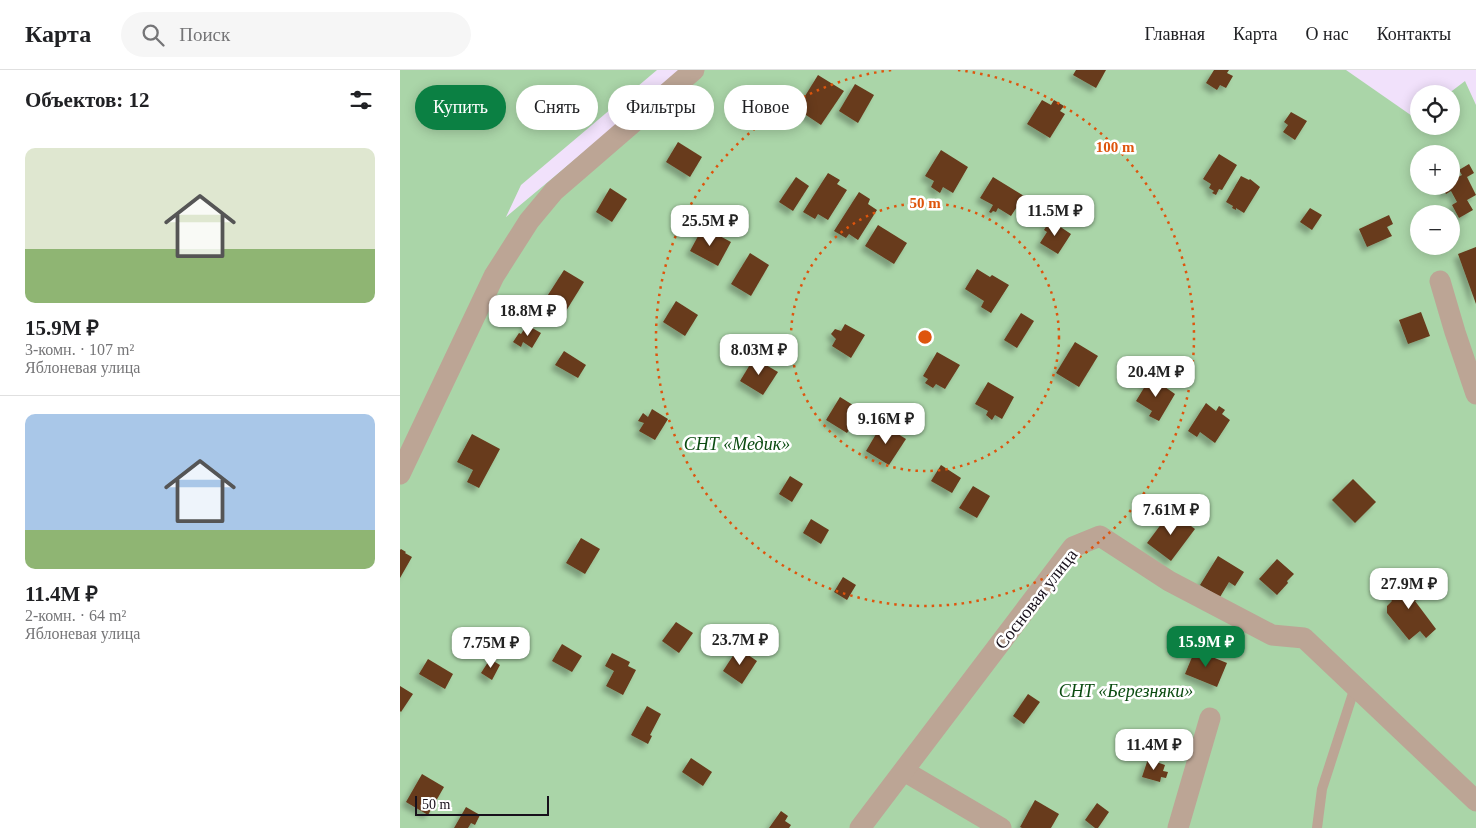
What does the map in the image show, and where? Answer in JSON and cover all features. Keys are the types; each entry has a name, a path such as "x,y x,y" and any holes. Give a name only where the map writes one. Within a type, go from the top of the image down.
{"street":[{"path":"400,474 494,276 529,221 554,191 694,70"},
{"path":"1440,281 1476,394"},
{"name":"Сосновая улица","path":"860,828 1073,547 1100,536 1169,580 1272,635 1304,638 1476,800"},
{"path":"1178,828 1210,718"},
{"path":"904,771 1001,828"}],"lane":[{"path":"1317,828 1322,789 1355,687"}],"green space":[{"name":"СНТ «Медик»","path":"400,70 657,70 639,85 608,85 608,111 598,120 598,85 516,85 516,130 586,130 521,185 506,217 610,130 714,130 714,85 664,85 682,70 1346,70 1410,115 1410,135 1460,135 1460,85 1465,81 1476,105 1476,828 400,828"}],"building":[{"path":"1076,70 1106,70 1096,88 1073,75"},
{"path":"1214,70 1229,70 1227,73 1233,76 1226,88 1220,85 1217,90 1206,83"},
{"path":"818,75 844,91 821,125 807,116 807,93"},
{"path":"855,84 874,95 858,123 839,111"},
{"path":"1042,100 1051,105 1054,100 1064,106 1060,111 1065,114 1050,138 1027,124"},
{"path":"1291,112 1307,121 1295,140 1283,132 1288,125 1284,122"},
{"path":"678,142 702,157 690,177 666,162"},
{"path":"941,150 968,167 953,193 943,187 940,193 931,187 934,181 925,176"},
{"path":"1219,154 1237,165 1222,190 1219,189 1216,195 1209,188 1211,184 1203,179"},
{"path":"1469,164 1474,173 1467,177 1476,195 1467,200 1473,210 1460,217 1460,205 1452,205 1457,202 1453,195 1460,195 1460,176 1462,175 1460,169"},
{"path":"828,173 840,180 837,184 847,190 828,220 818,214 815,219 803,212"},
{"path":"1241,176 1250,179 1260,187 1244,213 1236,208 1236,210 1232,208 1233,206 1226,202"},
{"path":"796,177 809,186 793,211 779,202"},
{"path":"993,177 1024,196 1011,216 998,208 996,212 989,212 993,205 980,198"},
{"path":"610,188 627,199 612,222 596,212"},
{"path":"859,192 870,199 868,204 877,210 858,240 849,234 846,238 834,231"},
{"path":"1310,208 1322,215 1312,230 1300,222"},
{"path":"1389,215 1393,224 1387,227 1392,236 1367,247 1359,229"},
{"path":"1050,220 1071,234 1058,254 1040,243 1047,232 1044,230"},
{"path":"878,225 907,243 894,264 865,246"},
{"path":"703,227 731,242 718,266 690,251"},
{"path":"1476,247 1476,304 1458,255"},
{"path":"750,253 769,265 751,296 731,284"},
{"path":"977,269 1009,285 991,313 981,307 984,301 965,289"},
{"path":"564,270 584,282 566,311 546,298"},
{"path":"676,301 698,315 685,336 663,322"},
{"path":"1421,312 1430,336 1408,344 1399,320"},
{"path":"1021,313 1034,321 1017,348 1004,340"},
{"path":"845,324 865,335 851,358 832,346 836,339 831,334 835,329 841,331"},
{"path":"527,325 541,333 532,348 523,342 521,347 513,342"},
{"path":"1075,342 1098,356 1079,387 1056,373"},
{"path":"564,351 586,365 578,378 555,365"},
{"path":"937,352 960,365 945,389 936,384 933,388 925,383 928,379 923,376"},
{"path":"754,358 778,372 763,395 740,381"},
{"path":"1150,378 1159,384 1162,379 1167,383 1165,387 1175,394 1159,421 1149,416 1152,411 1136,401"},
{"path":"988,382 1014,397 1002,419 995,415 992,420 986,415 988,411 975,404"},
{"path":"840,397 861,410 847,433 826,420"},
{"path":"1206,403 1216,411 1219,406 1225,410 1222,414 1230,420 1215,443 1200,432 1197,437 1188,431"},
{"path":"652,409 668,419 655,440 639,431 644,423 638,421 643,413 648,417"},
{"path":"882,424 906,439 889,465 866,451"},
{"path":"472,434 500,449 479,488 467,482 473,470 457,462"},
{"path":"941,465 961,478 952,493 931,481"},
{"path":"790,476 803,484 792,502 779,494"},
{"path":"1353,479 1376,502 1355,523 1332,500"},
{"path":"973,486 990,496 977,518 959,508"},
{"path":"1171,511 1195,529 1171,561 1147,543"},
{"path":"811,519 829,530 821,544 803,533"},
{"path":"581,538 600,549 585,574 566,563"},
{"path":"400,550 412,557 400,578"},
{"path":"1218,556 1244,572 1235,586 1229,582 1220,597 1200,585"},
{"path":"1277,559 1294,574 1277,595 1259,579"},
{"path":"1412,576 1426,593 1415,601 1436,629 1426,638 1420,631 1409,640 1387,613 1387,606 1392,601 1388,595"},
{"path":"843,577 856,585 847,600 834,592"},
{"path":"676,622 693,633 679,653 662,641"},
{"path":"562,644 582,656 572,672 552,661"},
{"path":"738,648 757,661 742,684 723,671"},
{"path":"1195,650 1227,663 1217,687 1185,674"},
{"path":"612,653 630,662 628,666 636,670 623,695 606,686 614,671 605,666"},
{"path":"428,659 453,674 445,689 419,674"},
{"path":"490,659 500,665 492,680 481,673"},
{"path":"400,686 413,694 401,712 400,711"},
{"path":"1028,694 1040,702 1024,724 1013,716"},
{"path":"647,706 661,714 650,735 652,736 648,744 631,735"},
{"path":"691,758 712,772 703,786 682,772"},
{"path":"1148,759 1165,765 1163,771 1168,772 1166,778 1161,777 1160,782 1142,777"},
{"path":"422,774 444,787 428,815 406,802"},
{"path":"1035,800 1059,814 1051,828 1020,827"},
{"path":"1097,803 1109,812 1098,828 1095,828 1085,820"},
{"path":"466,807 480,815 475,825 471,823 468,828 454,828"},
{"path":"781,811 788,816 785,821 791,825 789,828 769,828"}],"park label":[{"name":"СНТ «Березняки»","path":"1126,691"}]}
